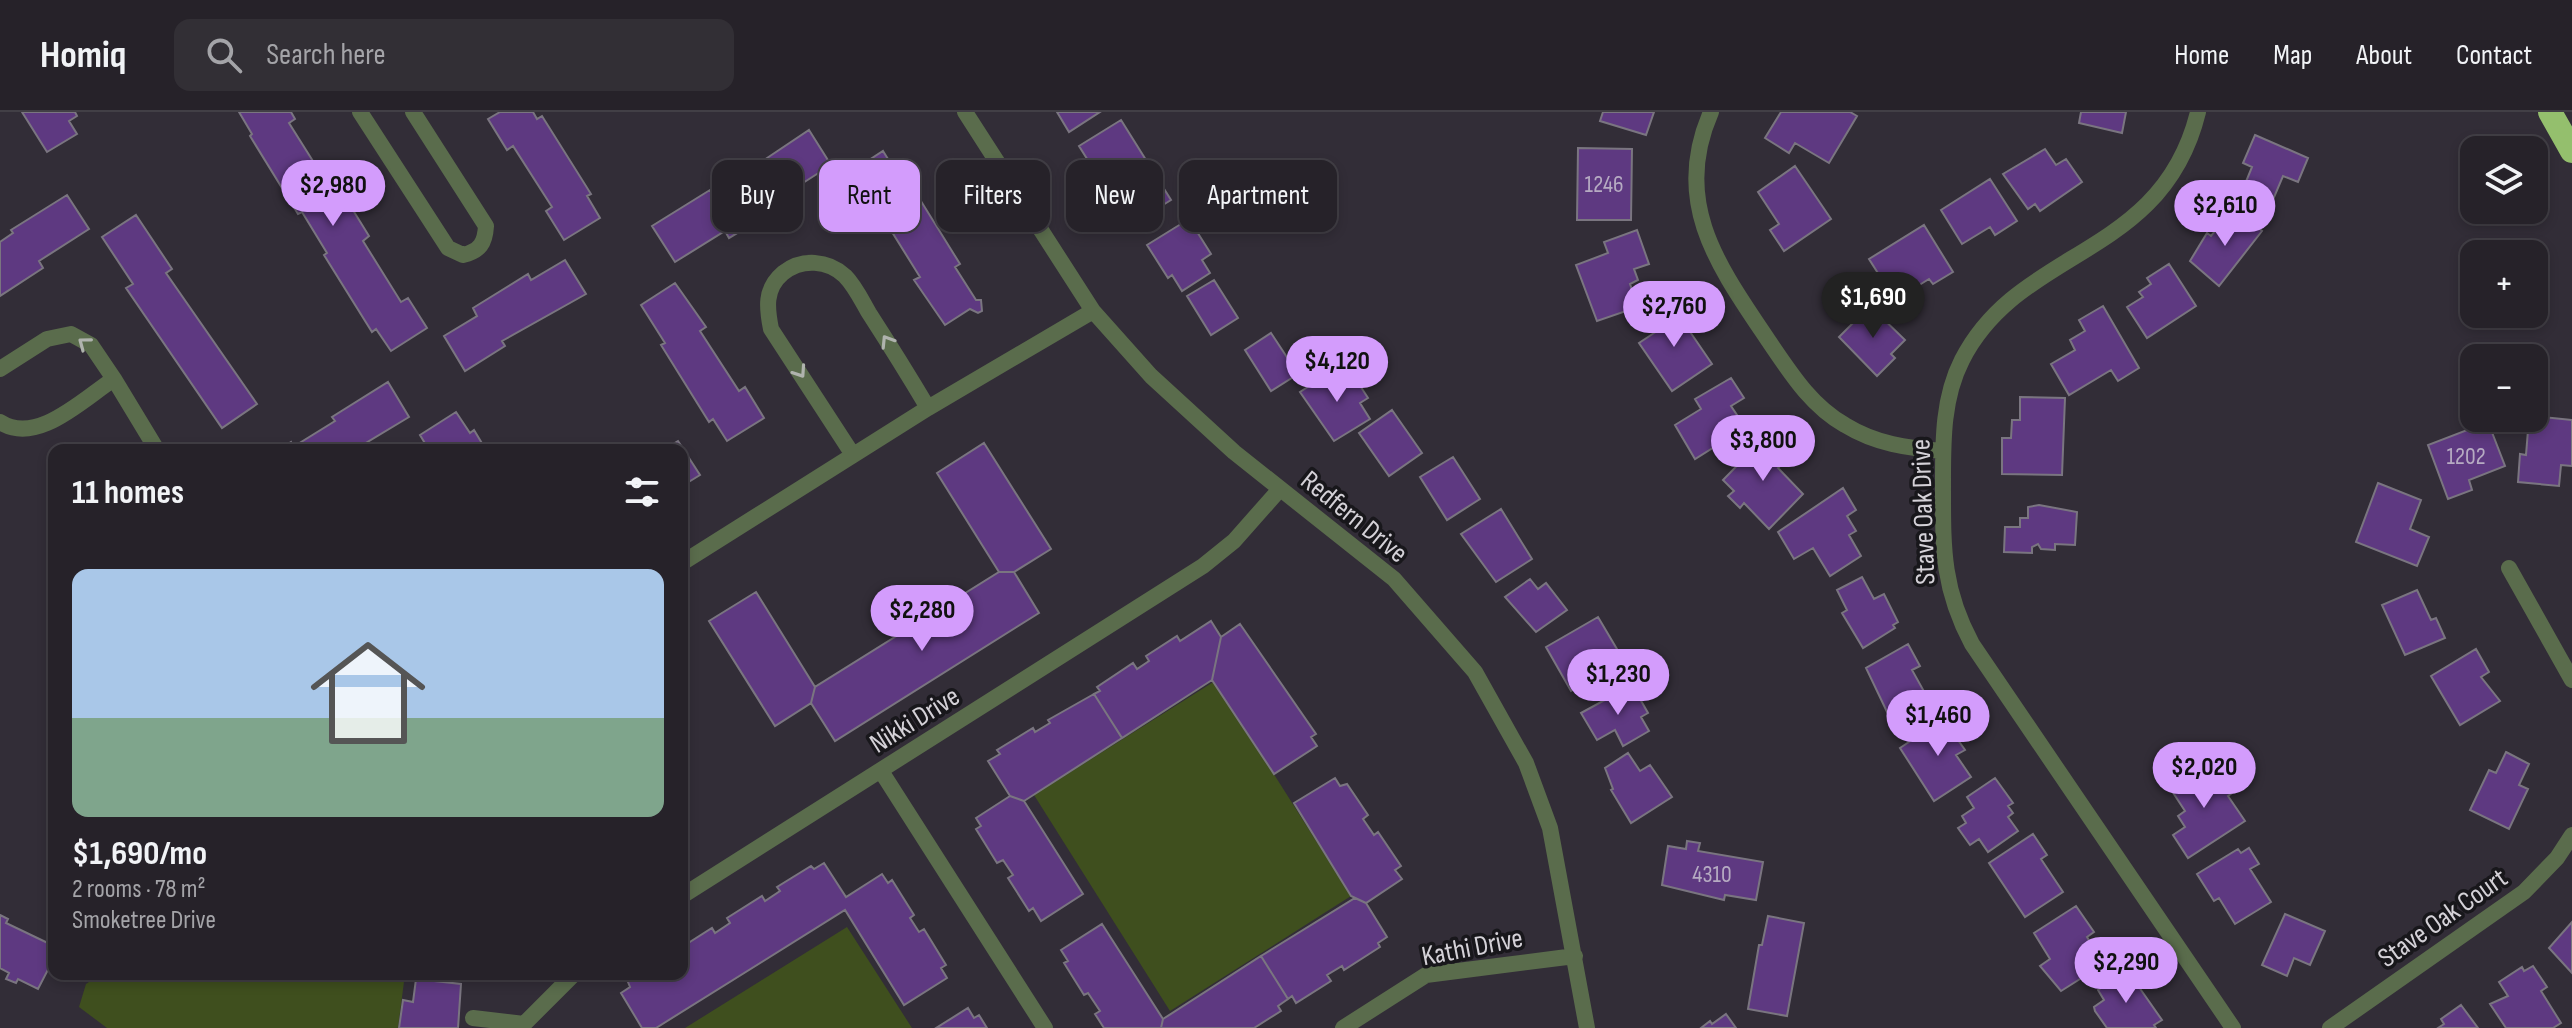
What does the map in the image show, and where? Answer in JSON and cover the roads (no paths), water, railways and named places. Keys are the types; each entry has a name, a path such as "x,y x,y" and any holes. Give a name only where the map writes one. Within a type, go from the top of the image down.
{"highway":[{"path":"2550,112 2572,151"}],"street":[{"path":"360,112 448,248 463,255 476,251 485,236 486,226 413,112"},
{"name":"Redfern Drive","path":"965,112 1093,311 1180,404 1280,489 1394,579 1475,672 1505,722 1539,796 1560,871 1587,1028"},
{"path":"1711,112 1699,146 1696,192 1706,237 1727,279 1798,384 1842,424 1874,440 1896,447 1943,451"},
{"name":"Stave Oak Drive","path":"2198,112 2183,159 2164,189 2139,214 2015,296 1979,331 1960,363 1946,409 1943,556 1958,617 1972,644 2233,1028"},
{"path":"853,455 771,329 766,310 769,293 788,269 799,264 823,264 847,277 928,408"},
{"path":"688,559 928,408 1093,311"},
{"path":"0,369 47,339 71,334 91,345 153,444"},
{"path":"0,422 16,430 33,430 114,379"},
{"name":"Nikki Drive","path":"688,892 1214,559 1280,489"},
{"path":"2509,568 2572,680"},
{"path":"881,771 1045,1028"},
{"name":"Stave Oak Court","path":"2330,1028 2524,892 2557,858 2572,835"},
{"name":"Kathi Drive","path":"1343,1028 1426,975 1575,956"},
{"path":"473,1018 524,1024 568,980"}]}
